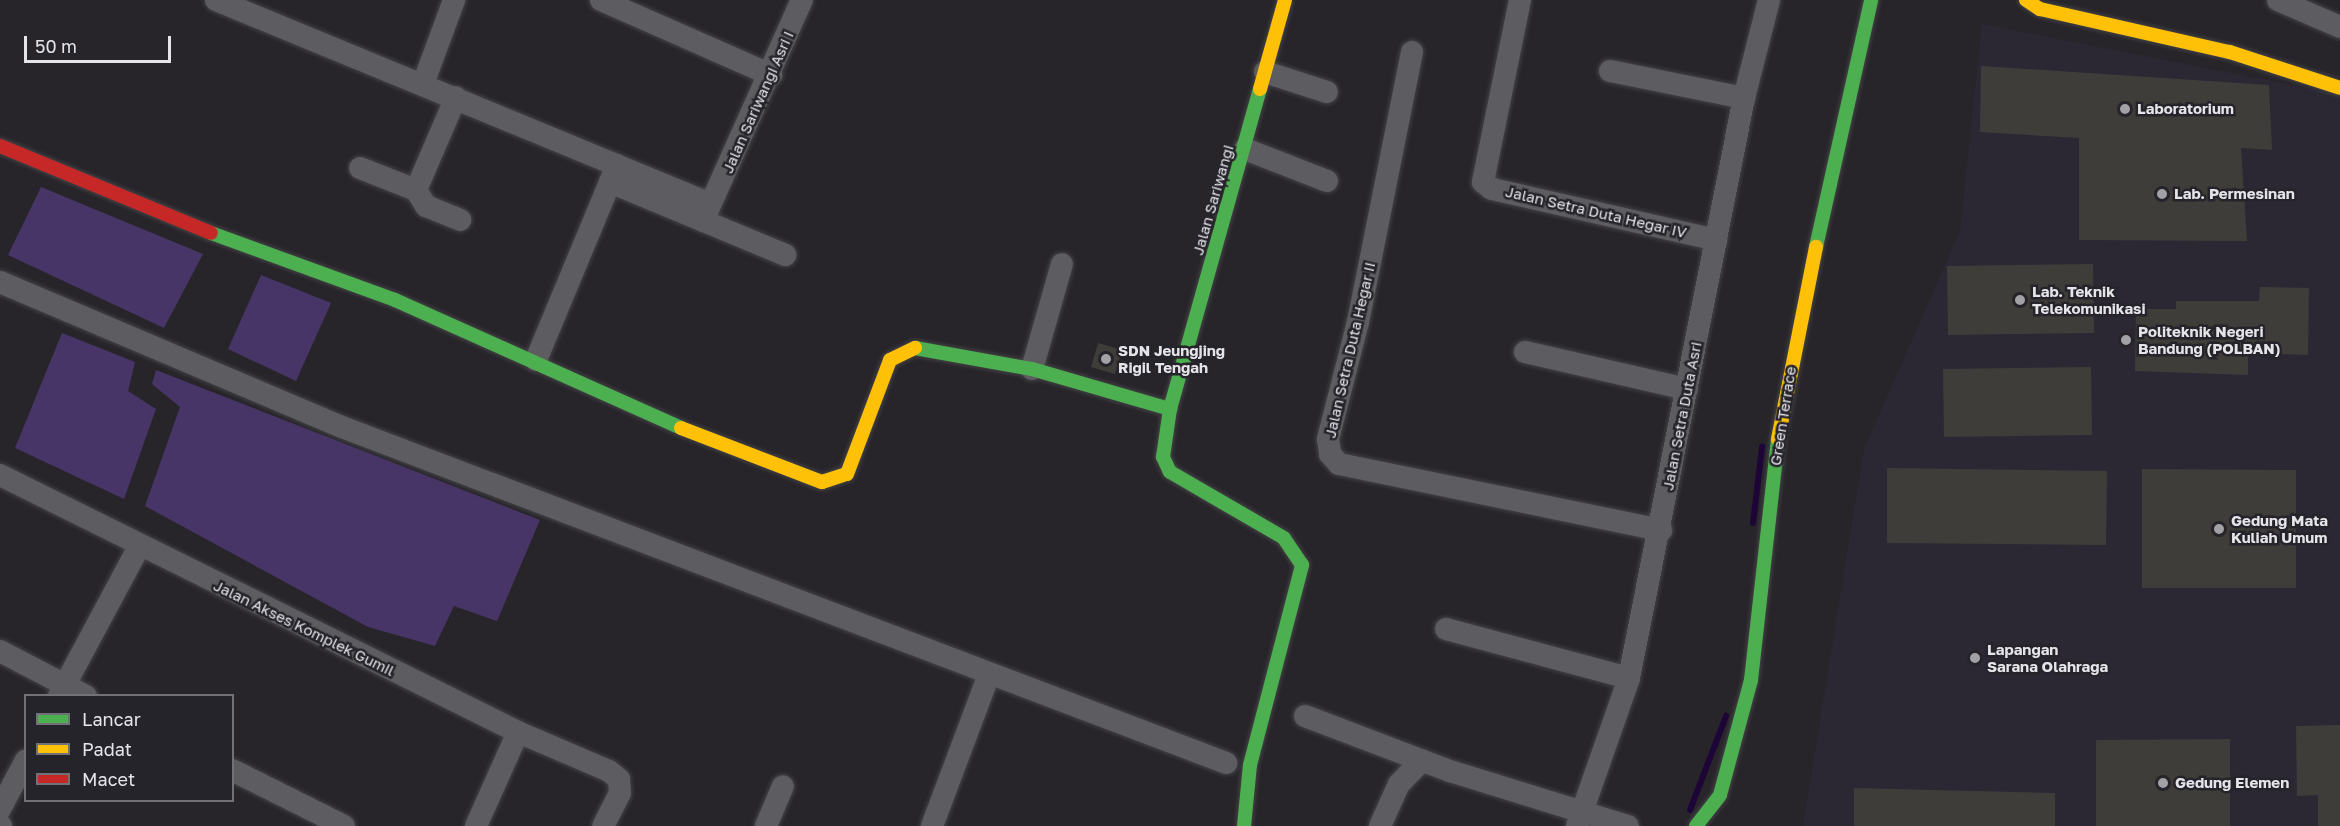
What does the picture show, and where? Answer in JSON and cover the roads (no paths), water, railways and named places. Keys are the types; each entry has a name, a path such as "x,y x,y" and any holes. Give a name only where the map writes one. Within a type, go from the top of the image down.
{"street":[{"path":"216,0 456,97 613,173 707,212 785,255"},
{"path":"423,84 454,0"},
{"path":"601,0 631,6 771,75"},
{"name":"Jalan Sariwangi Asri I","path":"707,212 771,75 802,0"},
{"name":"Jalan Sariwangi","path":"1244,826 1250,765 1302,565 1284,538 1166,469 1163,457 1170,409 1245,149 1285,0"},
{"name":"Jalan Setra Duta Hegar IV","path":"1520,0 1483,182 1492,189 1716,240"},
{"name":"Jalan Setra Duta Asri","path":"1580,820 1629,678 1661,530 1744,98 1769,0"},
{"name":"Green Terrace","path":"1696,826 1720,795 1751,680 1783,395 1871,0"},
{"path":"2026,0 2040,9 2230,52 2340,88"},
{"path":"2278,0 2340,27"},
{"name":"Jalan Setra Duta Hegar II","path":"1412,52 1358,322 1328,439 1330,454 1339,464 1661,530"},
{"path":"1610,71 1744,98"},
{"path":"1265,72 1327,92"},
{"path":"416,190 456,97"},
{"path":"0,146 536,360 685,430 822,483 840,478 852,465 895,353 921,346 1032,369 1170,409"},
{"path":"1245,149 1327,182"},
{"path":"360,168 416,190 426,206 460,220"},
{"path":"536,360 613,173"},
{"path":"1032,369 1062,264"},
{"path":"0,282 342,427 1227,763"},
{"path":"1525,352 1687,389"},
{"name":"Jalan Akses Komplek Gumil","path":"0,475 139,548 619,779 620,793 603,826"},
{"path":"62,690 139,548"},
{"path":"1446,629 1629,678"},
{"path":"0,651 62,690 78,694"},
{"path":"932,826 989,674"},
{"path":"1305,716 1580,820 1628,826"},
{"path":"476,826 518,732"},
{"path":"1380,826 1399,784 1422,760"},
{"path":"0,809 24,764"},
{"path":"234,771 344,826"},
{"path":"766,826 783,786"}],"waterway":[{"path":"1753,523 1762,447"},
{"path":"1690,810 1726,716"}],"place":[{"name":"Laboratorium","path":"2125,109"},
{"name":"Lab. Permesinan","path":"2162,194"},
{"name":"Lab. Teknik Telekomunikasi","path":"2020,300"},
{"name":"Politeknik Negeri Bandung (POLBAN)","path":"2126,340"},
{"name":"SDN Jeungjing Rigil Tengah","path":"1106,359"},
{"name":"Gedung Mata Kuliah Umum","path":"2219,529"},
{"name":"Lapangan Sarana Olahraga","path":"1975,658"},
{"name":"Gedung Elemen","path":"2163,783"}]}
